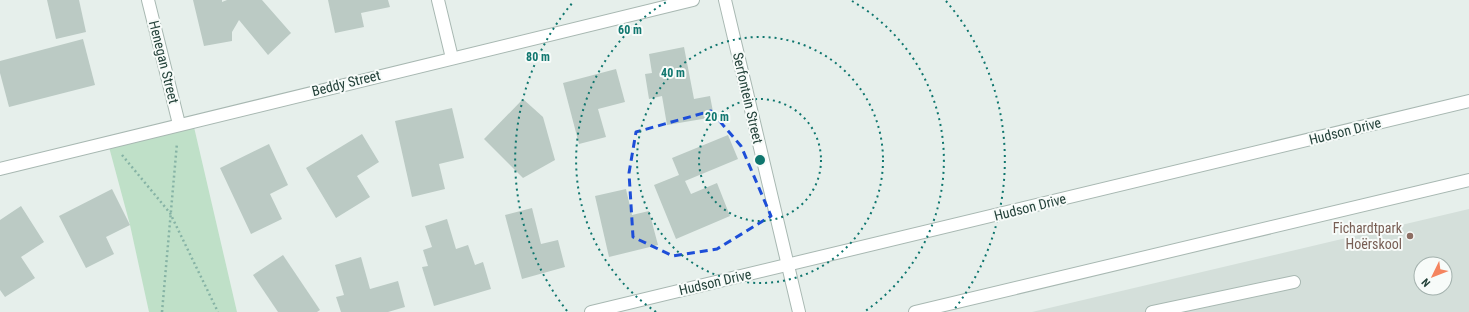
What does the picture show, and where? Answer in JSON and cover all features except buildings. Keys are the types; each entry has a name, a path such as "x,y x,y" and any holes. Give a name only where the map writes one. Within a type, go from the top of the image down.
{"street":[{"name":"Henegan Street","path":"148,0 179,124"},
{"path":"438,0 452,58"},
{"name":"Beddy Street","path":"0,169 179,124 693,0"},
{"name":"Serfontein Street","path":"725,0 799,312"},
{"name":"Hudson Drive","path":"591,312 1469,101"},
{"path":"914,312 1469,180"},
{"path":"1152,312 1294,282"}],"path":[{"path":"162,312 179,124"},
{"path":"110,141 170,213 218,312"}],"highlighted area":[{"path":"711,111 741,146 771,216 717,249 673,256 633,237 629,173 636,132"}],"shaded area":[{"name":"Fichardtpark Hoërskool","path":"1469,209 1469,312 1032,312"}],"green space":[{"path":"194,127 237,312 149,312 130,225 109,147"}],"place":[{"name":"Fichardtpark Hoërskool","path":"1410,236"}]}
